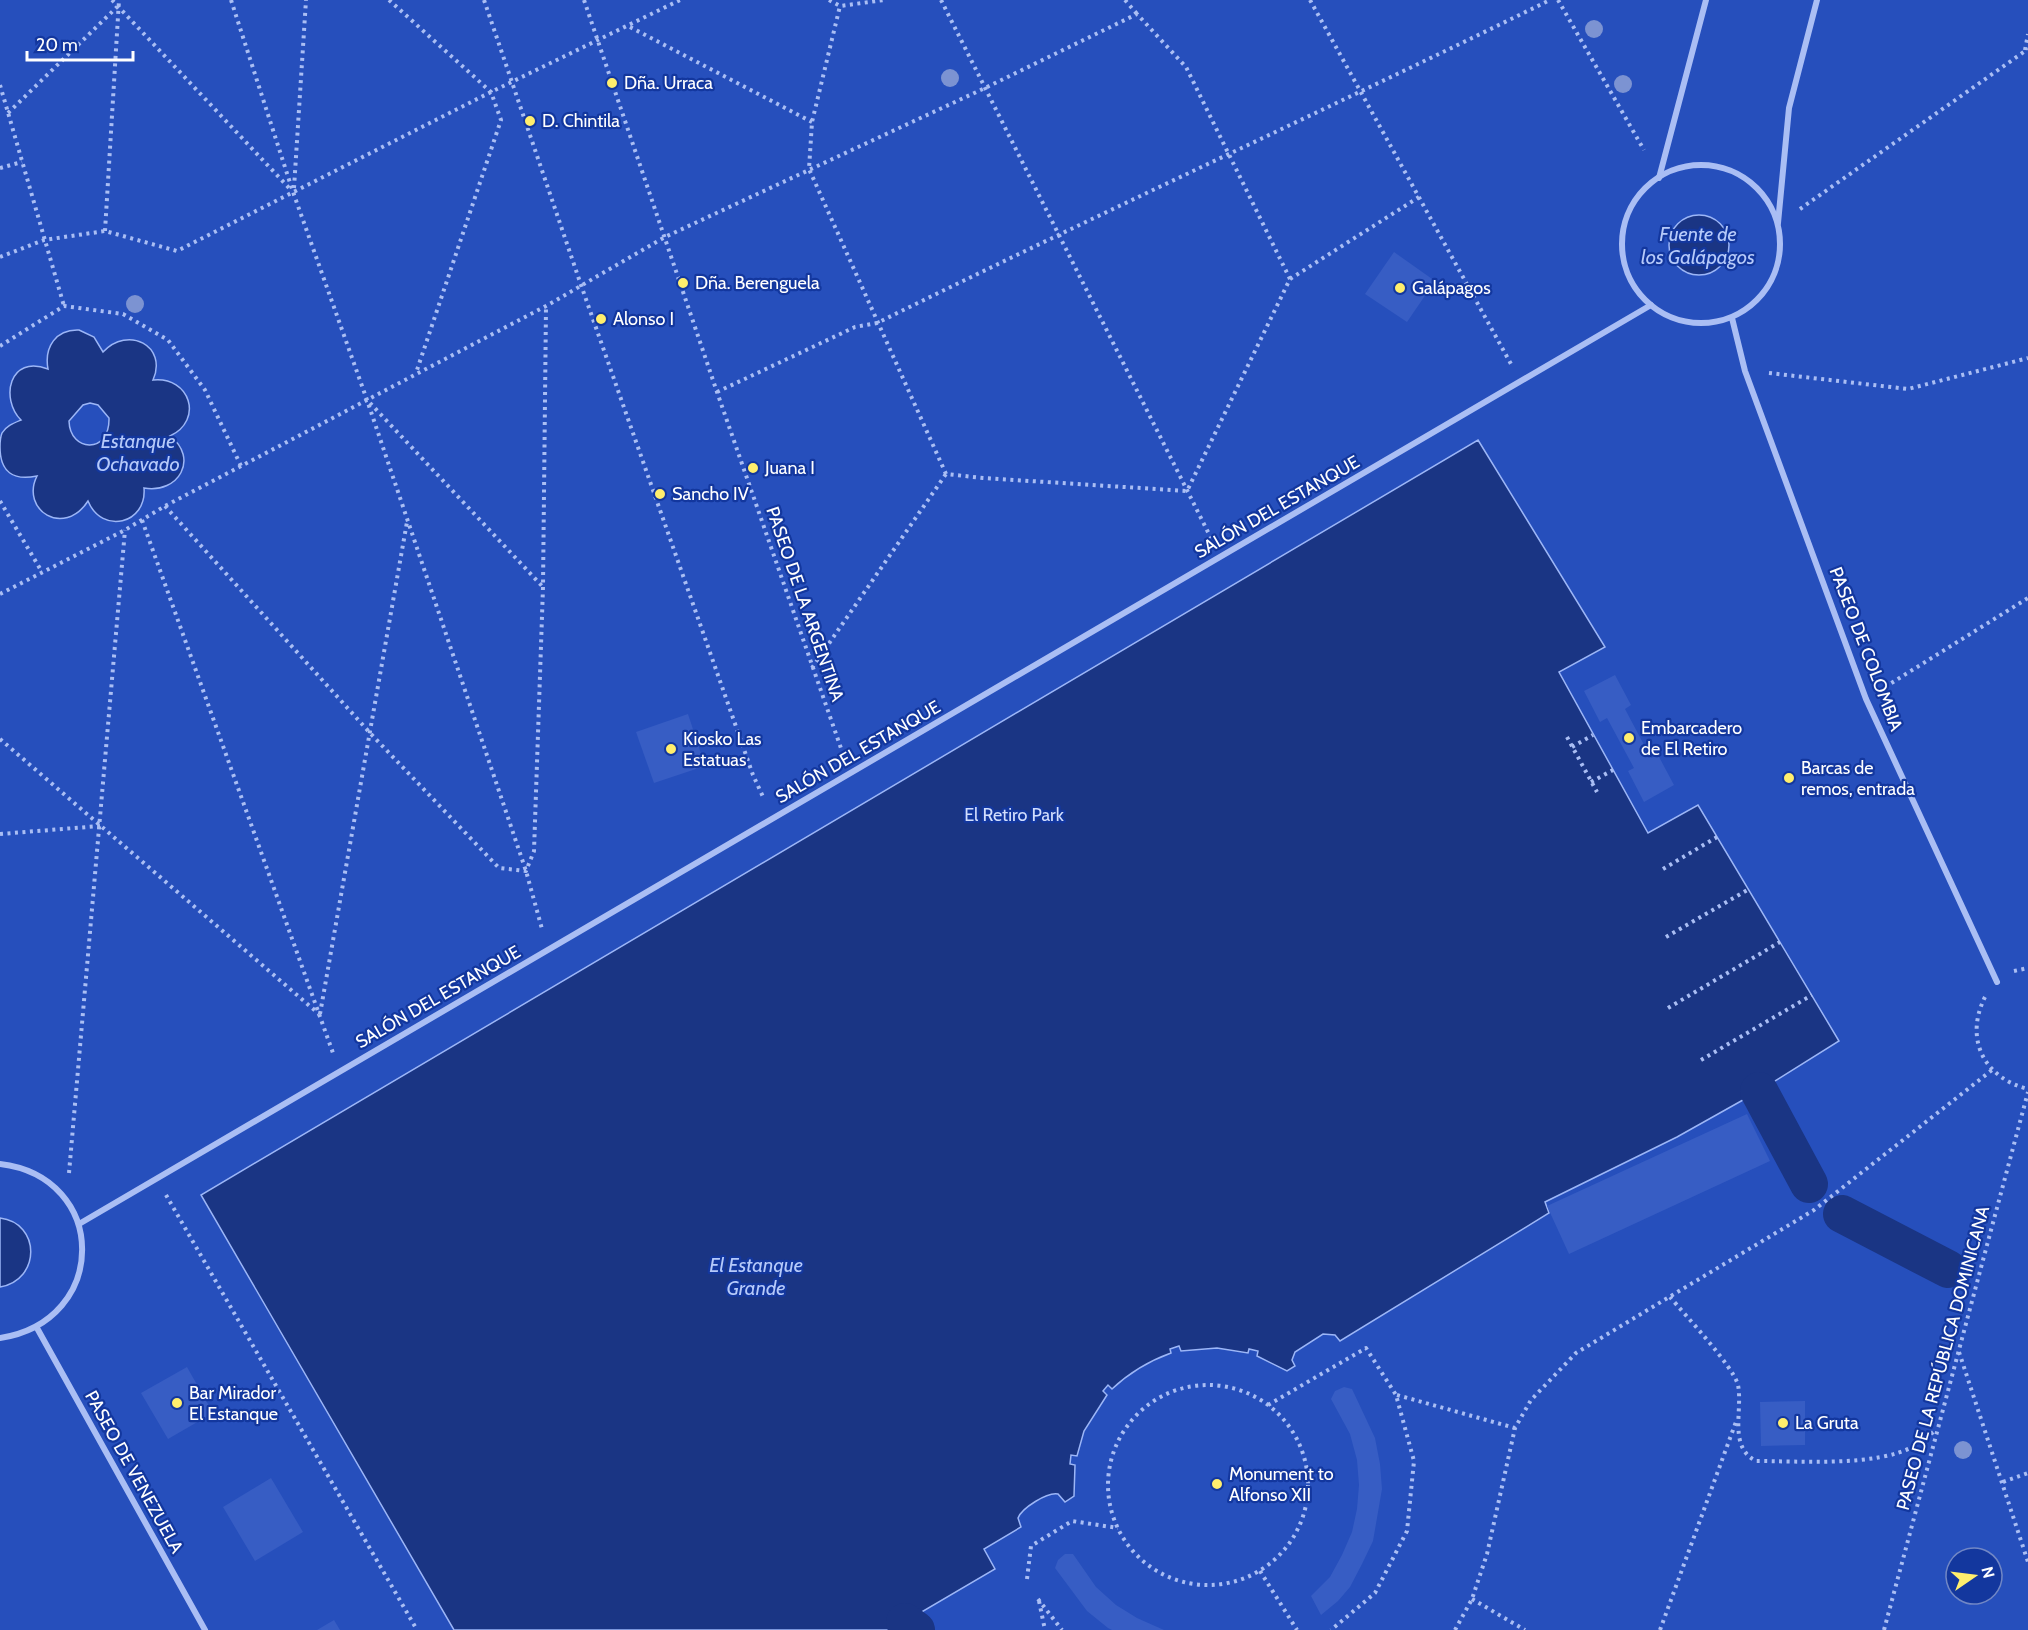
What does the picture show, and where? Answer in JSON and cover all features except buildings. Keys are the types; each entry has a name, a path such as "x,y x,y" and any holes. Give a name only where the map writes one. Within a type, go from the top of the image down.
{"street":[{"path":"1659,178 1706,0"},
{"path":"1778,225 1770,206 1759,190 1744,178 1726,169 1706,165 1686,166 1668,172 1651,183 1639,195 1624,226 1622,244 1624,261 1630,278 1651,305 1669,316 1690,323 1711,323 1732,318 1751,306 1766,290 1776,269 1780,247 1778,225 1789,108 1817,0"},
{"name":"SALÓN DEL ESTANQUE","path":"79,1224 1651,305"},
{"name":"PASEO DE COLOMBIA","path":"1732,318 1744,371 1866,699 1997,982"},
{"path":"0,1164 19,1166 46,1179 67,1200 79,1224 83,1244 76,1284 60,1309 37,1328 20,1335 0,1338"},
{"name":"PASEO DE VENEZUELA","path":"37,1328 205,1630"}],"path":[{"path":"112,0 293,192"},
{"path":"105,231 119,0"},
{"path":"231,0 293,192 367,400 526,872 548,950"},
{"path":"293,192 306,0"},
{"path":"389,0 491,92 501,120 416,374"},
{"path":"484,0 749,764 772,819"},
{"name":"PASEO DE LA ARGENTINA","path":"584,0 850,774"},
{"path":"0,257 44,240 105,231 177,250 680,0"},
{"path":"829,0 840,6 884,0"},
{"path":"941,0 1220,557"},
{"path":"1126,0 1186,67 1290,279"},
{"path":"1310,0 1521,382"},
{"path":"717,392 855,327 877,323 1058,233 1361,93 1550,0"},
{"path":"1558,0 1659,178"},
{"path":"8,113 118,6"},
{"path":"840,6 812,122 809,169 946,474"},
{"path":"0,594 546,306 666,237 985,88 1137,14"},
{"path":"629,26 812,122"},
{"path":"1778,225 2026,50 2028,34"},
{"path":"0,85 64,306"},
{"path":"0,168 22,162"},
{"path":"1187,491 1290,279 1419,197"},
{"path":"0,346 64,306 123,314 168,340 204,390 241,466"},
{"path":"526,872 534,851 543,587 546,306"},
{"path":"1744,371 1908,388 2028,358"},
{"path":"367,400 543,587"},
{"path":"946,474 1187,491"},
{"path":"812,668 946,474"},
{"path":"0,501 42,572"},
{"path":"165,506 370,734 499,868 526,872"},
{"path":"142,520 340,1071"},
{"path":"320,1015 407,521"},
{"path":"67,1200 125,530"},
{"path":"1866,699 2028,598"},
{"path":"1572,747 1593,735"},
{"path":"1567,737 1597,792"},
{"path":"0,740 320,1015"},
{"path":"1591,782 1612,770"},
{"path":"0,834 100,826"},
{"path":"1663,869 1718,837"},
{"path":"1666,937 1749,889"},
{"path":"1668,1008 1780,942"},
{"path":"1701,1060 1812,995"},
{"path":"1983,1057 1992,1070 2003,1079 2028,1091"},
{"path":"1455,1630 1472,1599 1487,1554 1515,1428 1532,1400 1576,1353 1814,1210 1992,1070"},
{"name":"PASEO DE LA REPÚBLICA DOMINICANA","path":"1884,1630 2028,1091"},
{"path":"156,1179 417,1630"},
{"path":"1670,1297 1721,1358 1737,1381 1739,1392 1737,1419 1743,1450 1748,1457 1756,1461 1832,1461 1886,1456 1912,1447 1936,1430"},
{"path":"1268,1405 1366,1348 1396,1395 1414,1461 1407,1531 1375,1593 1331,1630"},
{"path":"1959,1352 2028,1562"},
{"path":"1202,1385 1237,1389 1268,1405 1283,1418 1294,1434 1307,1470 1308,1490 1305,1509 1299,1528 1289,1545 1260,1571 1241,1580 1221,1584 1200,1585 1180,1581 1161,1573 1143,1561 1129,1546 1118,1528 1109,1494 1109,1476 1118,1442 1138,1413 1168,1393 1202,1385"},
{"path":"1396,1395 1515,1428"},
{"path":"1660,1630 1737,1419"},
{"path":"2003,1482 2028,1473"},
{"path":"1027,1579 1031,1546 1072,1521 1118,1528"},
{"path":"1260,1571 1296,1630"},
{"path":"1045,1630 1038,1599 1062,1630"},
{"path":"1472,1599 1525,1630"}],"green space":[{"name":"El Retiro Park","path":"0,0 2028,0 2028,1630 0,1630"}],"water":[{"name":"Fuente de los Galápagos","path":"1699,215 1720,224 1729,245 1720,266 1699,275 1678,266 1669,245 1678,224"},
{"name":"Estanque Ochavado","path":"71,330 79,330 94,337 103,352 123,340 143,343 155,357 156,368 153,380 176,385 184,392 188,400 187,420 181,429 170,436 179,445 183,454 184,464 181,473 167,485 144,488 143,500 138,510 131,517 122,521 103,518 95,512 88,501 78,512 68,517 57,518 47,515 39,509 34,499 33,488 37,476 15,476 2,463 0,439 2,433 21,420 11,401 12,381 24,368 35,366 48,369 48,353 53,341","holes":["90,403 98,405 109,418 108,430 97,443 82,444 71,432 69,421 83,405"]},
{"name":"El Estanque Grande","path":"1478,440 1605,647 1559,672 1648,833 1698,805 1839,1041 1759,1091 1677,1137 1545,1202 1549,1213 1340,1341 1335,1335 1323,1334 1295,1352 1292,1360 1295,1366 1287,1371 1257,1356 1258,1351 1249,1349 1248,1353 1217,1348 1181,1351 1179,1346 1170,1349 1171,1353 1147,1363 1112,1389 1108,1385 1103,1391 1107,1395 1084,1431 1077,1456 1071,1455 1070,1464 1075,1465 1074,1496 1065,1502 1058,1494 1053,1494 1030,1505 1018,1518 1021,1527 984,1549 995,1569 891,1630 454,1630 201,1195"},
{"path":"0,1218 13,1222 23,1230 29,1240 31,1252 29,1263 23,1274 13,1282 0,1287"}],"waterway":[{"path":"1759,1091 1809,1184"},
{"path":"1842,1214 1948,1269"},
{"path":"905,1622 916,1630"}],"place":[{"name":"Dña. Urraca","path":"612,83"},
{"name":"D. Chintila","path":"530,121"},
{"name":"Dña. Berenguela","path":"683,283"},
{"name":"Galápagos","path":"1400,288"},
{"name":"Alonso I","path":"601,319"},
{"name":"Juana I","path":"753,468"},
{"name":"Sancho IV","path":"660,494"},
{"name":"Embarcadero de El Retiro","path":"1629,738"},
{"name":"Kiosko Las Estatuas","path":"671,749"},
{"name":"Barcas de remos, entrada","path":"1789,778"},
{"name":"Bar Mirador El Estanque","path":"177,1403"},
{"name":"La Gruta","path":"1783,1423"},
{"name":"Monument to Alfonso XII","path":"1217,1484"}]}
